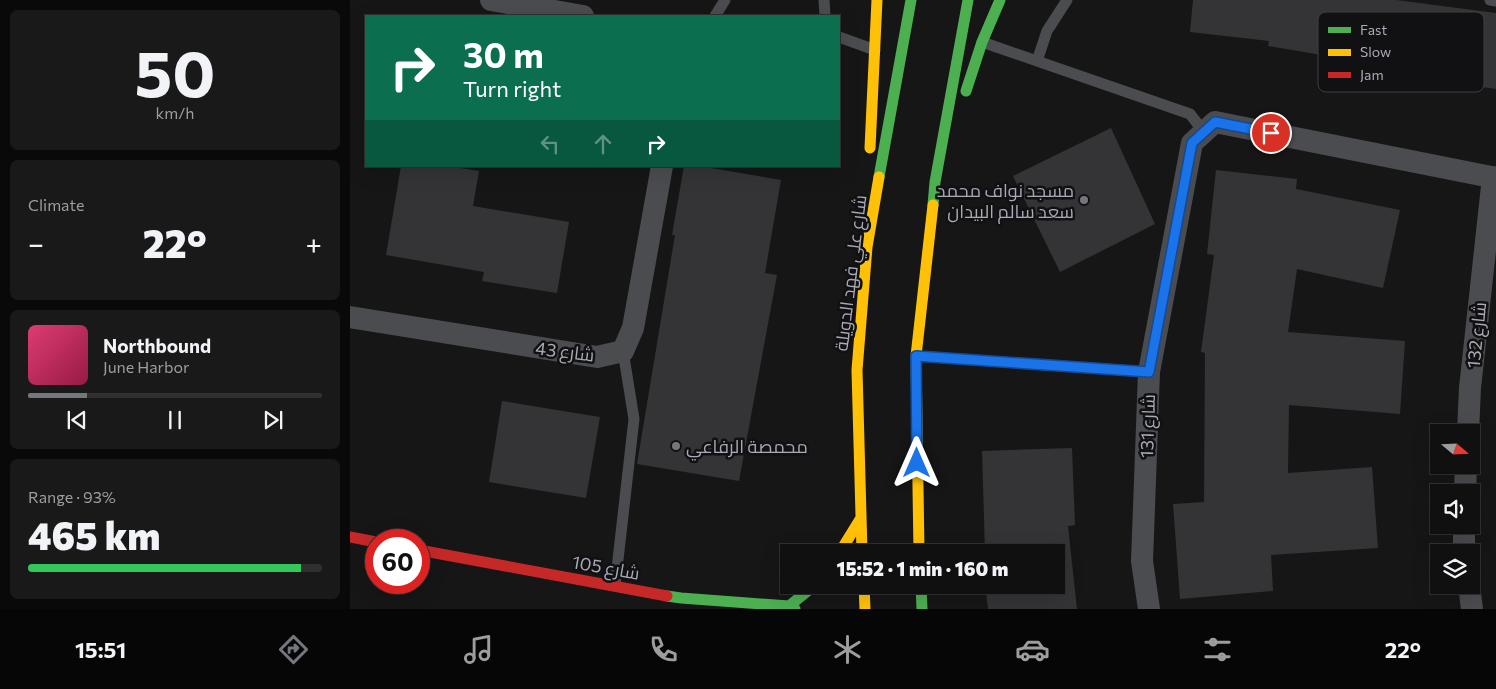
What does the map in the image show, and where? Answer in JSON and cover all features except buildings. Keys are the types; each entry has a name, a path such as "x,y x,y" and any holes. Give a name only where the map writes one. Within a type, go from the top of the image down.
{"main road":[{"path":"867,246 877,0"},
{"name":"شارع علي فهد الدويلة","path":"862,544 857,370 867,246 911,0"},
{"path":"919,544 916,356 935,182 968,0"},
{"path":"935,182 982,42 1000,0"},
{"path":"845,544 861,518"},
{"path":"350,537 365,540"},
{"name":"شارع 105","path":"430,552 615,586 680,604 792,608 806,594"},
{"path":"864,594 865,609"},
{"path":"921,594 922,609"}],"street":[{"path":"491,0 577,15"},
{"path":"1204,132 1215,122 1494,177"},
{"name":"شارع 131","path":"1149,609 1142,561 1149,372 1192,143 1204,132"},
{"path":"624,351 633,328 662,167"},
{"name":"شارع 132","path":"1468,424 1470,388 1494,177"},
{"name":"شارع 43","path":"350,317 597,357 624,351"},
{"path":"1470,594 1472,609"}],"lane":[{"path":"716,15 725,0"},
{"path":"824,0 825,15"},
{"path":"1036,61 1047,30 1067,0"},
{"path":"1490,0 1496,1"},
{"path":"840,37 875,50"},
{"path":"982,42 1190,114 1204,132"},
{"path":"615,586 634,419 624,351"},
{"path":"916,356 1149,372"}],"traffic: fast":[{"path":"879,177 911,0"},
{"path":"933,205 935,182 968,0"},
{"path":"966,91 982,42 1000,0"},
{"path":"789,606 804,594"},
{"path":"921,594 922,609"},
{"path":"667,596 789,606 795,609"}],"traffic: slow":[{"path":"870,148 877,0"},
{"path":"862,544 857,370 867,247 879,177"},
{"path":"919,544 916,356 933,205"},
{"path":"845,544 861,518"},
{"path":"864,594 865,609"}],"traffic: jam":[{"path":"350,537 365,540"},
{"path":"430,552 667,596"}],"place":[{"name":"مسجد نواف محمد سعد سالم البيدان","path":"1084,200"},
{"name":"محمصة الرفاعي","path":"676,446"}],"route":[{"path":"917,463 916,356 1149,372 1192,143 1215,122 1271,133"}]}
